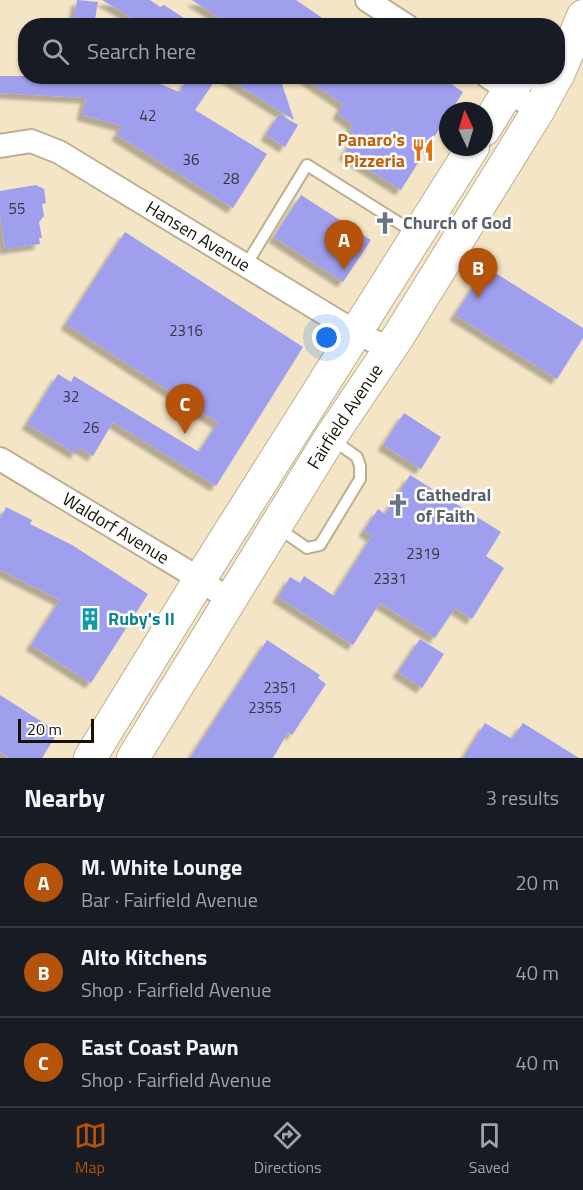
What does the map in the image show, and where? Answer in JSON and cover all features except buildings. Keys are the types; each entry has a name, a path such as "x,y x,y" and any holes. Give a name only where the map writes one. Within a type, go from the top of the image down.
{"main road":[{"path":"565,30 583,10"},
{"name":"Fairfield Avenue","path":"565,58 583,16"},
{"path":"493,110 505,84"},
{"name":"Fairfield Avenue","path":"133,758 275,526 390,348 554,84"},
{"name":"Fairfield Avenue","path":"90,758 200,579 467,156"}],"street":[{"path":"367,0 395,18"},
{"path":"509,84 538,111"},
{"name":"Hansen Avenue","path":"0,146 31,141 59,152 357,333 390,348"},
{"name":"Waldorf Avenue","path":"0,459 200,579 230,601"}],"lane":[{"path":"246,265 307,165 418,235"},
{"path":"275,526 307,548 320,545 360,479 357,457 330,438"}],"place":[{"name":"Panaro's Pizzeria","path":"423,150"},
{"name":"Church of God","path":"385,223"},
{"name":"M. White Lounge","path":"344,270"},
{"name":"Alto Kitchens","path":"478,298"},
{"name":"East Coast Pawn","path":"185,434"},
{"name":"Cathedral of Faith","path":"398,505"},
{"name":"Ruby's II","path":"90,619"}]}
